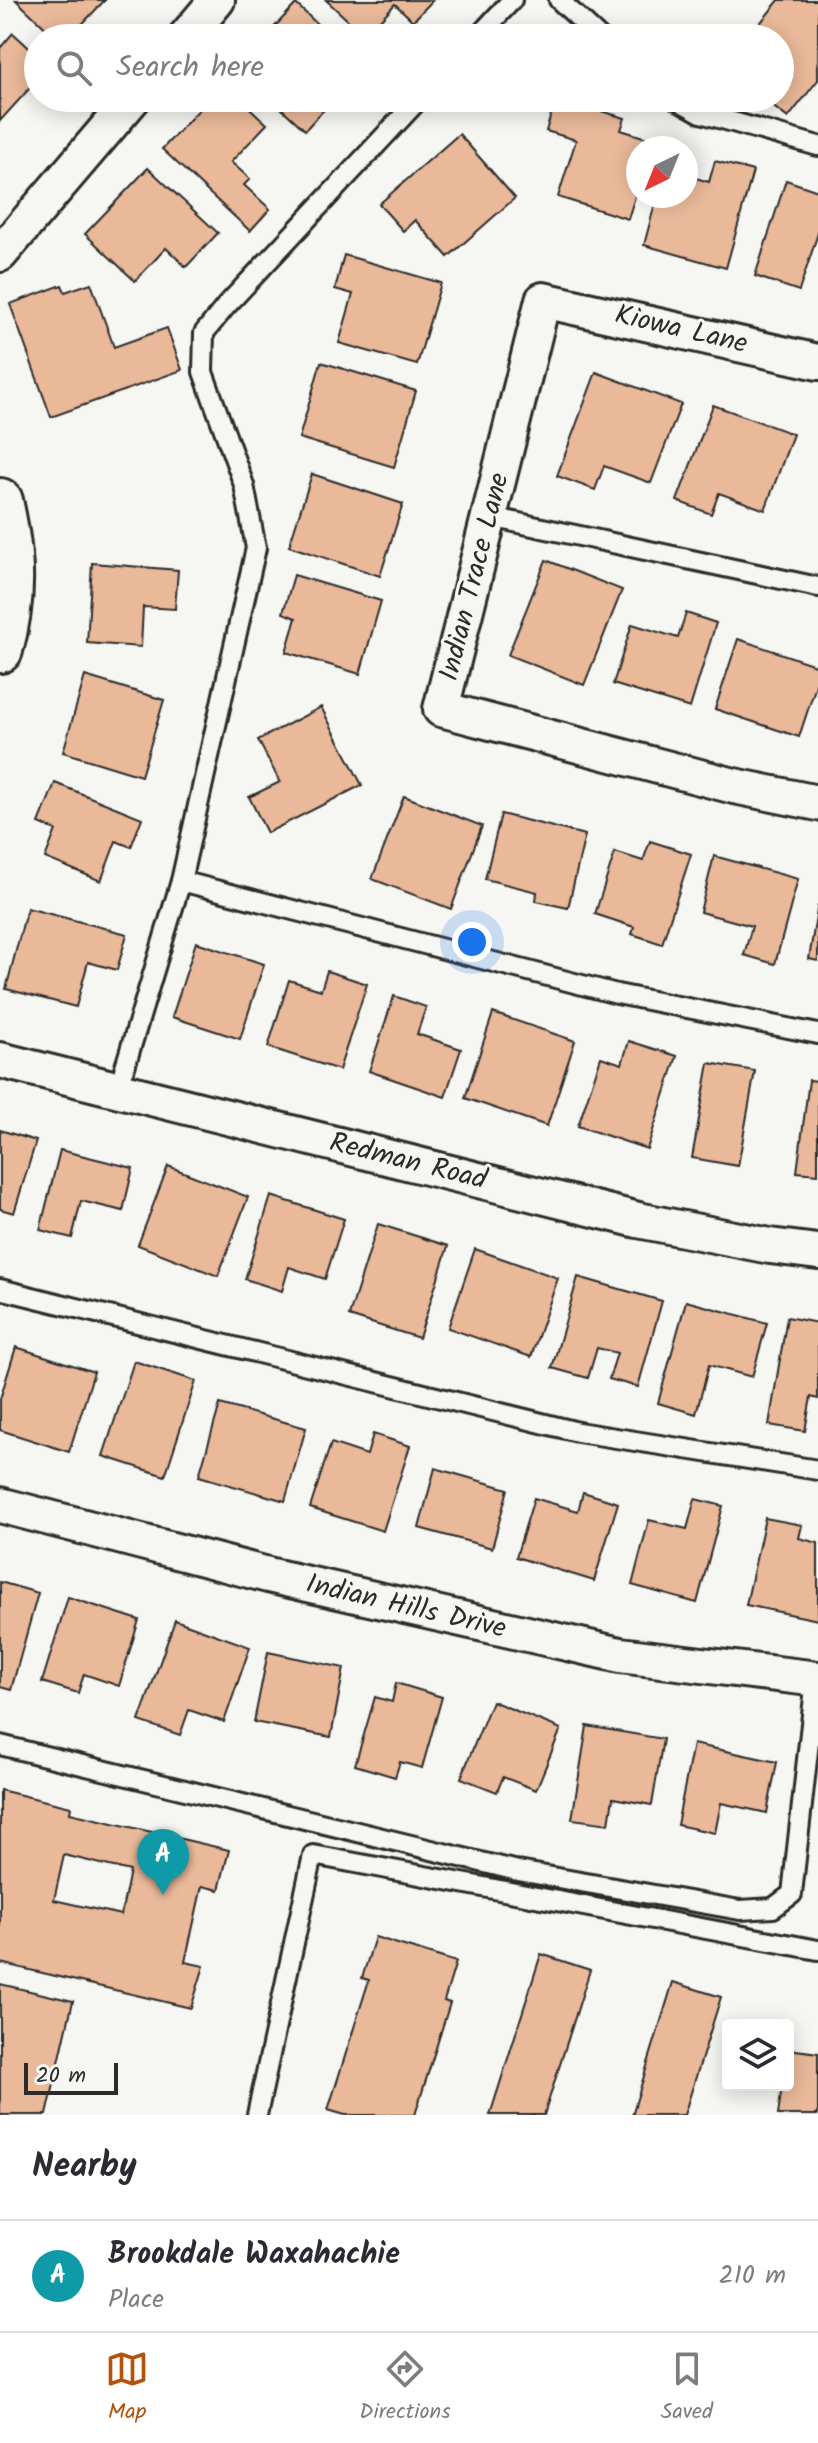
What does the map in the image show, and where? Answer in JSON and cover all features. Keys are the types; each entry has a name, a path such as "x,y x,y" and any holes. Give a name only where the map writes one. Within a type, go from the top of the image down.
{"street":[{"path":"197,24 217,0"},
{"path":"0,254 121,112"},
{"name":"Kiowa Lane","path":"543,300 818,362"},
{"name":"Indian Trace Lane","path":"543,300 441,709 734,786 818,803"},
{"path":"0,501 13,575 11,611 0,650"},
{"name":"Redman Road","path":"0,1060 638,1220 770,1246 818,1252"},
{"name":"Indian Hills Drive","path":"0,1505 268,1575 620,1655 817,1679"}],"lane":[{"path":"490,24 512,0"},
{"path":"559,0 585,24"},
{"path":"118,1090 181,881 256,548 244,485 203,372 204,333 407,112"},
{"path":"699,112 818,146"},
{"path":"491,517 818,587"},
{"path":"181,881 617,994 818,1034"},
{"path":"0,1289 578,1432 818,1470"},
{"path":"0,1745 518,1871 740,1910 773,1908 792,1894 817,1679"},
{"path":"257,2115 313,1855 818,1950"}],"building":[{"path":"16,0 105,0 82,24 41,24"},
{"path":"326,0 433,0 413,21 395,4 376,24 352,24"},
{"path":"779,0 818,0 818,80 794,110 794,24 759,24"},
{"path":"296,4 317,24 277,24"},
{"path":"13,33 24,43 24,94 0,121 0,48"},
{"path":"197,112 254,112 267,124 231,162 250,179 244,185 270,209 250,231 162,149"},
{"path":"285,112 322,112 305,130"},
{"path":"552,112 604,112 625,118 621,130 640,136 626,136 626,208 631,208 628,219 558,197 576,140 546,131"},
{"path":"459,134 515,198 448,257 415,220 403,231 379,204"},
{"path":"715,161 753,171 726,268 644,245 654,208 698,208 698,179 709,182"},
{"path":"148,168 218,233 186,267 166,248 135,281 85,234"},
{"path":"786,180 818,191 818,233 799,291 755,276"},
{"path":"344,255 441,283 417,365 339,343 353,294 335,289"},
{"path":"91,283 114,347 167,328 182,370 51,417 10,304 62,285 65,292"},
{"path":"321,362 416,391 394,467 299,438"},
{"path":"596,372 681,404 651,483 604,466 595,490 557,476"},
{"path":"713,405 793,434 765,510 719,493 711,514 677,501"},
{"path":"312,474 403,504 380,576 289,546"},
{"path":"546,560 622,590 584,685 508,655"},
{"path":"92,563 178,570 175,609 143,607 141,647 87,643"},
{"path":"294,575 381,601 360,674 286,652 296,618 283,613"},
{"path":"686,613 716,623 690,708 613,684 632,624 678,638"},
{"path":"738,639 818,666 818,679 799,737 715,709"},
{"path":"85,676 164,700 141,776 63,752"},
{"path":"321,707 362,785 267,833 249,797 280,782 258,740"},
{"path":"55,783 142,818 131,847 116,841 101,881 45,858 56,830 39,823"},
{"path":"404,796 482,826 451,909 372,879"},
{"path":"501,814 585,835 568,908 536,901 537,892 485,879"},
{"path":"650,841 691,854 662,944 632,934 634,927 595,914 615,852 643,861"},
{"path":"714,856 798,879 775,964 744,955 752,926 700,912"},
{"path":"818,904 818,961 809,959"},
{"path":"27,908 127,934 117,970 88,962 76,1007 6,989"},
{"path":"196,942 264,964 240,1039 172,1017"},
{"path":"327,971 367,984 339,1070 268,1047 289,980 321,990"},
{"path":"394,996 426,1007 417,1034 461,1049 445,1097 369,1071"},
{"path":"493,1013 575,1041 547,1126 465,1098"},
{"path":"629,1041 677,1056 647,1149 578,1126 601,1057 622,1064"},
{"path":"709,1063 755,1071 738,1166 692,1158"},
{"path":"809,1080 818,1081 818,1174 797,1172"},
{"path":"0,1130 36,1141 14,1213 0,1209"},
{"path":"60,1150 133,1168 123,1211 81,1201 72,1238 40,1230"},
{"path":"168,1166 248,1197 218,1276 138,1245"},
{"path":"271,1196 344,1219 325,1279 289,1267 282,1291 245,1279"},
{"path":"378,1224 448,1246 419,1338 349,1316"},
{"path":"475,1249 558,1278 531,1357 448,1328"},
{"path":"578,1277 662,1301 638,1387 609,1379 617,1353 597,1348 588,1378 552,1368"},
{"path":"686,1301 767,1323 752,1377 709,1365 696,1414 658,1403"},
{"path":"787,1317 818,1323 818,1399 811,1397 805,1431 769,1425"},
{"path":"16,1347 94,1372 69,1452 0,1430 0,1399"},
{"path":"134,1361 196,1381 165,1476 103,1456"},
{"path":"220,1404 306,1428 285,1501 199,1476"},
{"path":"373,1434 410,1446 383,1531 310,1508 331,1443 367,1455"},
{"path":"435,1468 508,1489 492,1548 419,1528"},
{"path":"583,1492 618,1503 594,1581 516,1557 534,1498 578,1511"},
{"path":"695,1499 723,1506 697,1603 632,1585 649,1520 687,1529"},
{"path":"765,1518 802,1525 799,1538 818,1543 818,1620 746,1605"},
{"path":"0,1582 38,1593 11,1690 0,1687"},
{"path":"68,1597 139,1620 119,1686 84,1674 78,1693 42,1682"},
{"path":"175,1620 250,1647 224,1722 189,1710 180,1735 139,1721"},
{"path":"268,1652 344,1668 331,1737 254,1722"},
{"path":"396,1683 442,1697 422,1768 400,1762 395,1777 355,1765 375,1697 392,1702"},
{"path":"492,1701 561,1729 536,1790 503,1777 497,1792 461,1778"},
{"path":"587,1726 663,1739 652,1805 613,1798 609,1824 572,1819"},
{"path":"693,1744 777,1762 767,1813 721,1803 715,1833 677,1825"},
{"path":"0,1790 71,1807 70,1813 229,1850 219,1890 202,1886 185,1962 204,1966 191,2008 0,1963","holes":["64,1855 130,1871 121,1915 54,1900"]},
{"path":"375,1937 456,1962 444,2001 450,2003 415,2115 345,2115 328,2110 369,1980 362,1978"},
{"path":"541,1954 590,1970 544,2115 490,2115"},
{"path":"673,1982 721,1997 684,2115 632,2115"},
{"path":"0,1984 73,2001 47,2115 0,2115"},
{"path":"794,2050 818,2053 818,2115 778,2115 781,2091 794,2091"}],"place":[{"name":"Brookdale Waxahachie","path":"163,1895"}]}
